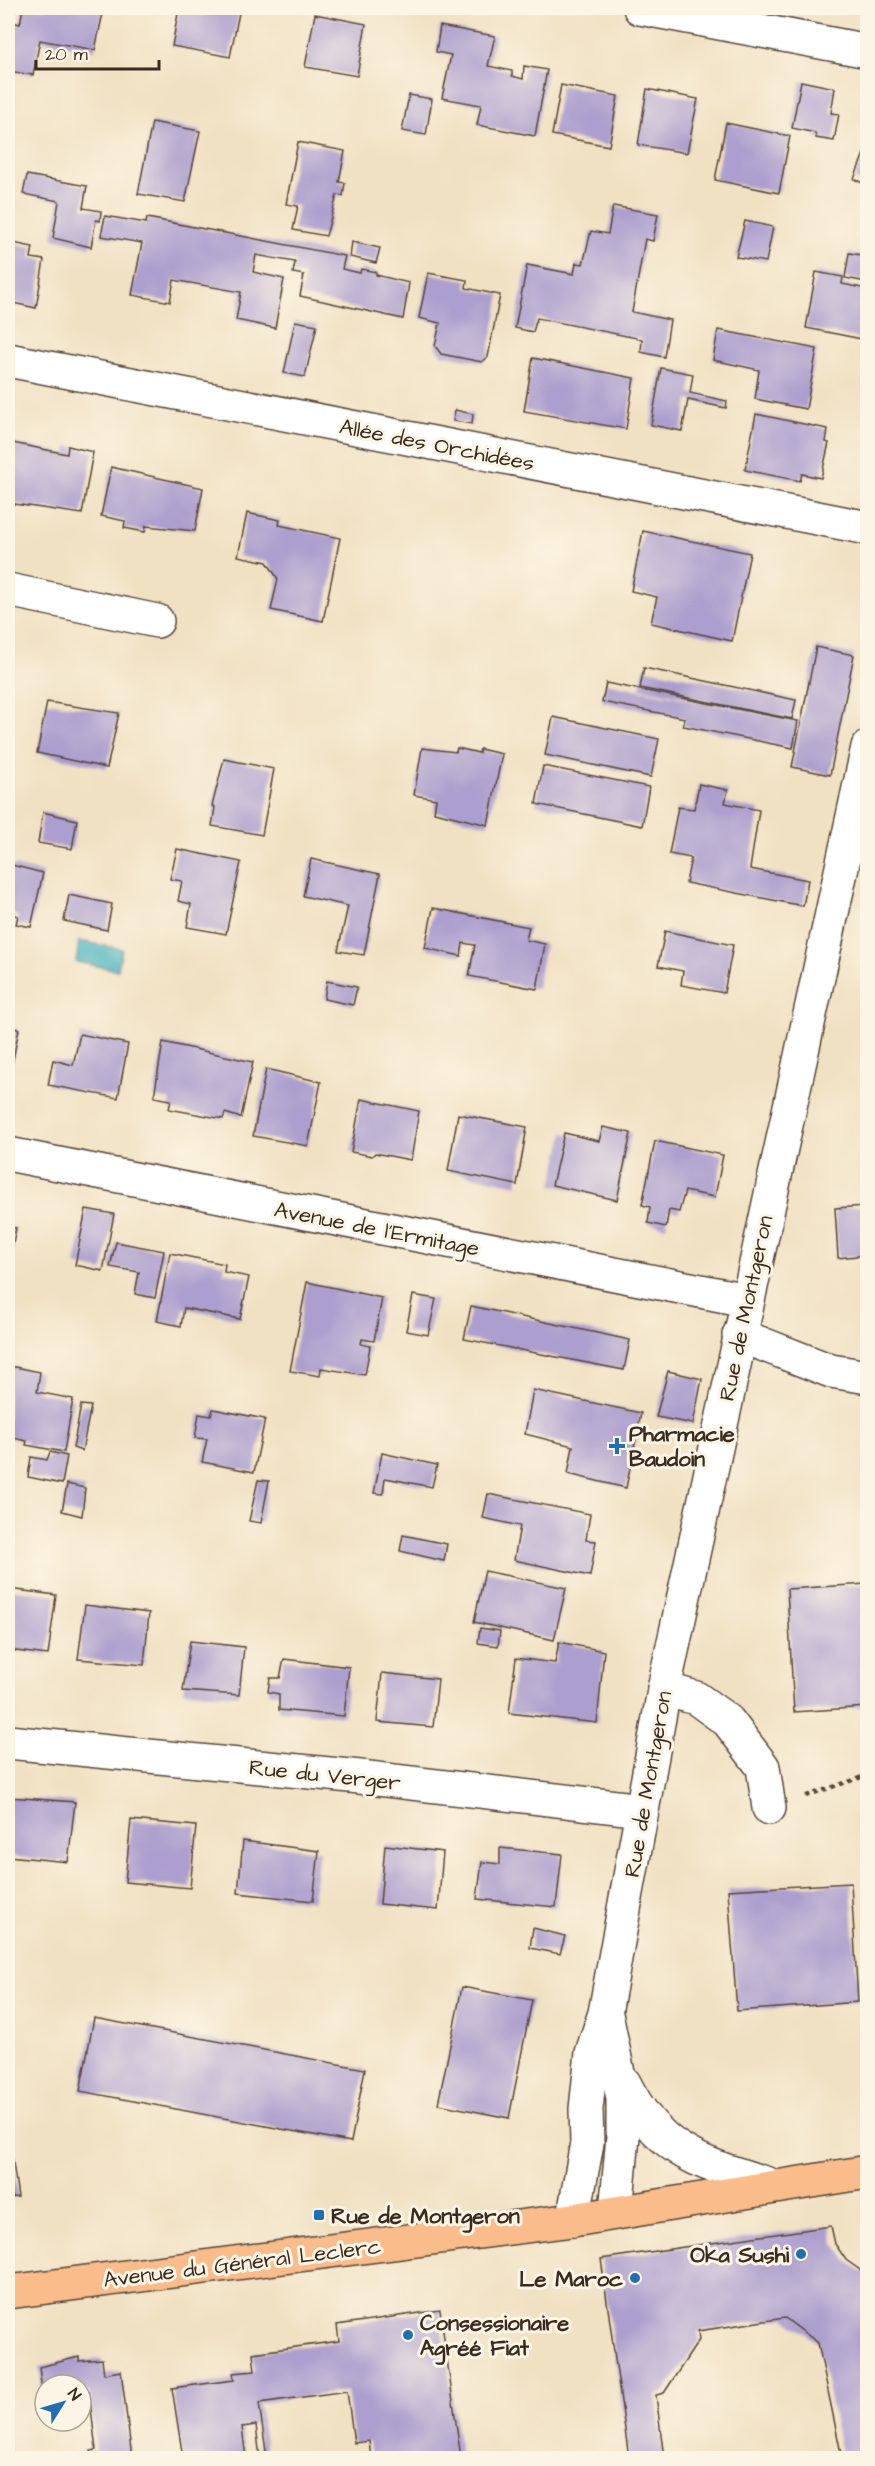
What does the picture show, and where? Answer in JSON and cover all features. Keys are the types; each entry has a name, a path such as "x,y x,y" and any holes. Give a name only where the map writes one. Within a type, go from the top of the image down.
{"main road":[{"name":"Avenue du Général Leclerc","path":"8,2292 573,2220 867,2172"}],"street":[{"path":"640,8 867,51"},
{"name":"Allée des Orchidées","path":"8,360 867,528"},
{"path":"8,590 157,621"},
{"name":"Rue de Montgeron","path":"573,2220 587,2143 586,2109 592,2053 605,2013 664,1689 746,1300 860,817 867,747"},
{"name":"Avenue de l'Ermitage","path":"8,1154 746,1300"},
{"path":"739,1335 831,1371 867,1377"},
{"path":"664,1689 696,1698 728,1721 763,1767 769,1808"},
{"name":"Rue du Verger","path":"8,1742 360,1777 642,1810"},
{"name":"Rue de Montgeron","path":"605,2013 623,2098 623,2136 616,2212"},
{"name":"Rue de Montgeron","path":"619,2074 635,2105 652,2128 671,2145 703,2164 774,2186"}],"path":[{"path":"769,1808 867,1775"}],"water":[{"path":"79,941 122,949 118,970 76,962"}],"building":[{"path":"23,8 104,8 95,50 40,40 33,75 8,71 8,21 20,24"},
{"path":"179,8 240,8 230,57 172,46"},
{"path":"315,14 366,24 357,76 305,67"},
{"path":"440,26 495,36 488,66 512,71 512,76 523,79 524,66 547,70 535,136 477,125 481,105 442,98 451,55 436,52"},
{"path":"801,81 835,88 831,113 839,114 834,141 816,138 815,133 792,128"},
{"path":"561,85 618,96 609,146 552,135"},
{"path":"647,89 698,99 687,153 638,145"},
{"path":"409,95 432,99 426,135 402,131"},
{"path":"152,122 200,131 185,202 138,194"},
{"path":"726,123 790,136 779,193 715,180"},
{"path":"298,142 345,151 339,182 345,183 343,196 337,195 326,236 293,230 298,206 286,204"},
{"path":"867,146 867,185 854,179"},
{"path":"27,175 87,186 83,208 101,211 100,221 96,220 91,247 53,238 59,201 23,194"},
{"path":"613,206 658,214 653,241 645,239 632,312 670,320 664,357 641,352 642,339 537,318 533,332 515,328 527,265 574,274 576,263 583,264 591,231 608,234"},
{"path":"105,216 146,223 147,218 345,256 342,269 360,273 361,269 376,272 376,275 409,283 403,319 300,296 304,275 293,273 295,262 256,255 253,272 284,279 275,328 236,320 241,292 174,280 170,302 132,295 142,243 101,236"},
{"path":"745,221 773,227 766,262 736,257"},
{"path":"8,242 33,247 31,258 44,260 36,308 8,302"},
{"path":"352,242 380,248 376,263 350,257"},
{"path":"849,253 867,256 867,282 845,278"},
{"path":"816,272 843,277 842,284 867,289 867,340 806,328"},
{"path":"428,273 467,280 466,288 500,295 488,357 482,362 441,354 435,346 440,323 419,318"},
{"path":"295,321 317,325 305,377 284,373"},
{"path":"718,330 817,349 806,409 755,399 759,370 713,360"},
{"path":"533,358 634,378 626,429 524,411"},
{"path":"661,368 693,374 690,393 727,401 726,408 688,400 682,431 651,425"},
{"path":"455,410 473,414 472,424 453,421"},
{"path":"756,414 828,429 826,442 829,443 821,478 802,474 800,481 745,470"},
{"path":"8,442 67,454 68,446 93,452 82,514 8,503"},
{"path":"111,467 203,488 195,531 146,526 145,532 124,528 125,521 101,516"},
{"path":"247,513 280,520 279,525 340,538 323,621 271,610 278,579 267,562 238,556"},
{"path":"643,531 750,553 732,641 651,623 657,597 631,591"},
{"path":"816,647 854,655 830,775 792,767"},
{"path":"644,668 796,700 792,719 640,688"},
{"path":"606,683 798,721 793,748 683,726 685,718 602,702"},
{"path":"47,702 119,713 107,768 37,753"},
{"path":"553,717 659,739 651,777 545,755"},
{"path":"422,748 456,752 457,748 479,753 480,749 502,754 488,825 434,812 436,799 414,795"},
{"path":"224,759 274,769 262,835 212,826 215,807 212,806"},
{"path":"543,766 649,787 642,826 536,804"},
{"path":"699,784 728,790 725,803 759,810 750,869 808,880 803,906 686,883 691,858 669,854 678,807 694,809"},
{"path":"43,812 77,820 72,849 38,843"},
{"path":"177,849 241,862 226,934 187,927 191,904 178,901 182,881 170,879"},
{"path":"311,859 380,874 364,955 338,951 348,906 303,896"},
{"path":"8,864 43,873 31,927 16,924 18,916 8,913"},
{"path":"69,895 112,904 107,930 64,921"},
{"path":"433,908 529,927 526,940 545,944 537,989 469,976 475,945 463,943 461,956 425,948"},
{"path":"665,931 733,945 724,993 681,985 683,971 658,966"},
{"path":"327,981 357,987 353,1005 324,999"},
{"path":"8,1027 19,1029 11,1070 8,1070"},
{"path":"80,1034 128,1044 118,1098 48,1085 53,1060 73,1065"},
{"path":"163,1042 253,1062 241,1118 225,1113 223,1119 169,1109 171,1100 154,1097"},
{"path":"266,1069 321,1082 308,1146 253,1136"},
{"path":"361,1099 419,1111 411,1160 375,1153 372,1156 351,1152"},
{"path":"458,1114 527,1127 517,1185 448,1171"},
{"path":"603,1127 631,1133 617,1200 552,1185 564,1133 599,1141"},
{"path":"655,1141 723,1155 715,1197 685,1191 679,1212 669,1210 666,1227 648,1223 650,1207 642,1205"},
{"path":"867,1206 867,1255 838,1258 835,1208"},
{"path":"86,1209 114,1214 103,1271 75,1265"},
{"path":"8,1227 16,1228 9,1265 8,1265"},
{"path":"116,1242 164,1251 155,1298 135,1294 139,1272 110,1267"},
{"path":"170,1253 225,1264 224,1272 249,1277 240,1319 184,1308 181,1326 157,1321"},
{"path":"307,1282 382,1298 374,1341 362,1339 361,1344 370,1346 365,1375 321,1368 320,1376 290,1371"},
{"path":"413,1295 436,1299 428,1335 406,1331"},
{"path":"471,1306 630,1340 624,1370 464,1339"},
{"path":"10,1366 40,1372 37,1392 73,1399 64,1452 26,1445 27,1441 8,1437"},
{"path":"668,1371 702,1379 693,1424 656,1417"},
{"path":"533,1390 641,1413 626,1488 568,1474 573,1446 525,1434"},
{"path":"81,1405 91,1406 82,1451 73,1448"},
{"path":"213,1409 265,1419 254,1472 202,1462 207,1439 195,1438 199,1414 211,1416"},
{"path":"50,1452 67,1456 62,1484 28,1477 31,1457 47,1460"},
{"path":"382,1453 437,1465 432,1487 385,1478 383,1494 374,1493"},
{"path":"258,1480 269,1481 261,1523 249,1521"},
{"path":"67,1484 85,1488 82,1516 62,1511"},
{"path":"488,1494 590,1514 586,1540 596,1541 590,1576 514,1560 520,1526 483,1518"},
{"path":"403,1535 447,1544 444,1561 400,1551"},
{"path":"485,1571 566,1588 554,1640 474,1622"},
{"path":"867,1584 867,1707 794,1712 787,1589"},
{"path":"8,1589 56,1595 48,1655 8,1650"},
{"path":"85,1605 149,1613 144,1665 78,1659"},
{"path":"480,1628 500,1631 498,1646 478,1643"},
{"path":"190,1641 244,1647 239,1695 183,1691"},
{"path":"559,1642 604,1651 597,1723 509,1713 516,1658 555,1663"},
{"path":"284,1659 349,1667 344,1716 279,1710 279,1694 268,1692 270,1678 280,1678"},
{"path":"382,1673 438,1679 433,1727 377,1722"},
{"path":"9,1797 75,1802 68,1862 8,1856"},
{"path":"131,1820 196,1826 190,1888 125,1882"},
{"path":"243,1841 319,1851 313,1901 238,1893"},
{"path":"385,1845 443,1852 438,1910 380,1904"},
{"path":"500,1848 562,1854 556,1907 477,1899 482,1862 500,1864"},
{"path":"851,1883 858,2002 737,2011 728,1890"},
{"path":"533,1928 565,1936 560,1954 530,1948"},
{"path":"462,1987 532,2000 509,2118 438,2104"},
{"path":"94,2018 365,2069 351,2142 80,2091"},
{"path":"8,2128 18,2197 8,2198"},
{"path":"831,2226 835,2244 846,2260 867,2275 867,2458 842,2458 818,2343 785,2318 698,2331 699,2340 664,2393 656,2395 664,2458 629,2458 601,2259"},
{"path":"440,2310 461,2458 371,2458 369,2441 354,2443 347,2391 259,2403 267,2458 260,2458 256,2425 242,2427 246,2458 183,2458 172,2388 234,2380 233,2373 255,2371 253,2353 339,2341 337,2325"},
{"path":"79,2357 79,2361 102,2359 104,2374 121,2371 132,2458 92,2458 91,2451 96,2450 93,2425 93,2373 40,2373 39,2367"}],"place":[{"name":"Pharmacie Baudoin","path":"617,1446"},
{"name":"Rue de Montgeron","path":"319,2215"},
{"name":"Oka Sushi","path":"801,2254"},
{"name":"Le Maroc","path":"635,2278"},
{"name":"Consessionaire Agréé Fiat","path":"408,2335"}]}
